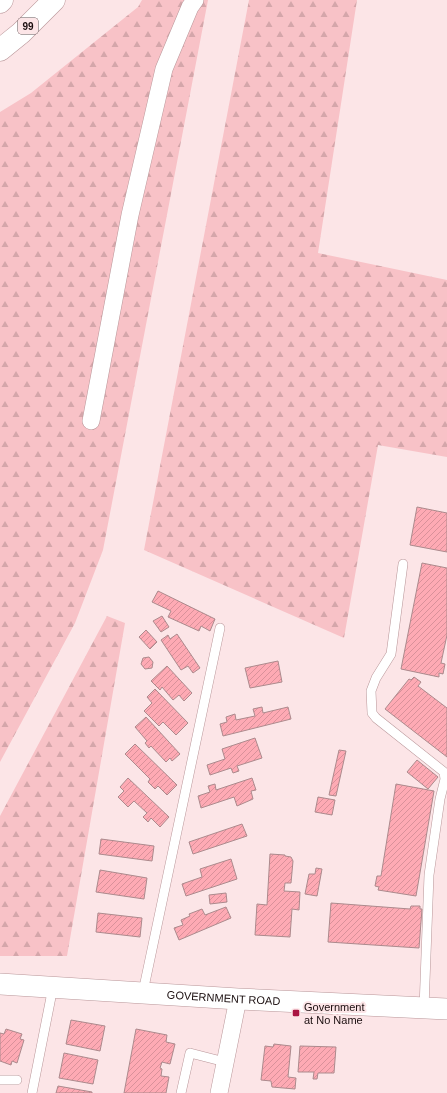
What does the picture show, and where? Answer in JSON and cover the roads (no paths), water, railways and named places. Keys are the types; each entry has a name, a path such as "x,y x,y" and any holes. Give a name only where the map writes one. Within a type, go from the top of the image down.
{"highway":[{"name":"99","path":"0,50 21,33 54,0"}],"street":[{"path":"92,421 130,215 164,69 190,7 195,0"},
{"name":"GOVERNMENT ROAD","path":"0,984 238,999 447,1009"},
{"path":"219,1093 238,999"}],"lane":[{"path":"403,564 391,654 376,678 371,691 371,703 372,713 376,718 444,772 445,779 440,798 429,875 424,1008"},
{"path":"143,992 220,628"},
{"path":"32,1093 53,987"},
{"path":"181,1093 190,1053 225,1062"},
{"path":"0,1080 17,1080"}],"place":[{"name":"Government at No Name","path":"296,1013"}]}
